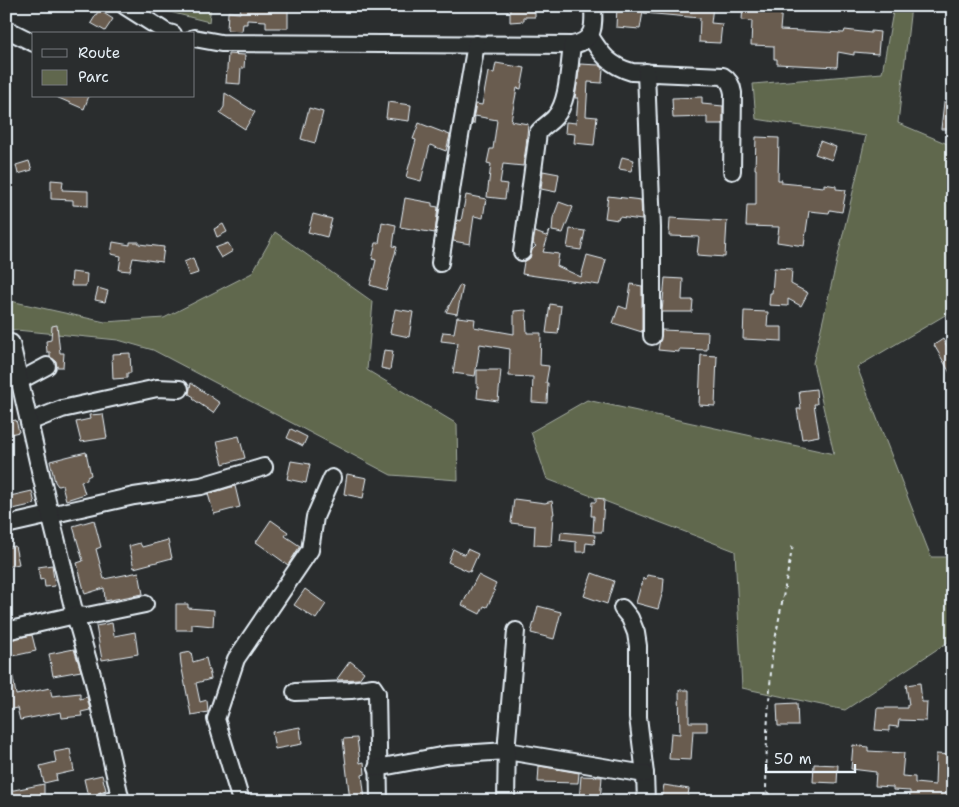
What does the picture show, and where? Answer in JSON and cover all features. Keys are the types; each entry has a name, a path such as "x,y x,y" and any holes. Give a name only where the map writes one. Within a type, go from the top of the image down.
{"street":[{"path":"125,6 166,32"},
{"path":"195,38 220,44 572,45 585,41 590,36 593,6"},
{"path":"6,29 32,42"},
{"path":"590,36 599,51 620,69 723,76 727,78 733,93 732,170"},
{"path":"440,263 454,165 476,44"},
{"path":"522,252 538,133 545,124 555,117 562,105 572,45"},
{"path":"646,72 652,228 652,336"},
{"path":"11,343 50,514 93,678 120,799 104,801"},
{"path":"19,381 48,366"},
{"path":"29,422 62,408 157,388 180,389"},
{"path":"6,525 134,496 201,486 264,466"},
{"path":"241,801 216,719 236,659 310,550 315,517 332,478"},
{"path":"6,631 75,615 87,616 145,604"},
{"path":"622,608 630,618 636,633 638,646 638,717 645,774 646,801"},
{"path":"506,801 507,751 516,631"},
{"path":"295,692 373,687 377,693 379,801"},
{"path":"377,768 446,754 507,751 645,774"}],"path":[{"path":"784,801 766,792 767,732 772,656 792,544"}],"green space":[{"path":"146,6 211,6 209,22"},
{"path":"894,6 911,6 898,123 950,145 947,314 857,367 931,557 953,557 953,641 951,640 845,710 742,688 735,551 547,479 531,432 587,400 834,454 813,363 866,136 756,119 753,84 882,73"},
{"path":"275,232 373,302 367,370 457,424 458,480 391,475 153,350 118,340 6,329 6,300 105,322 164,318 252,273"}],"building":[{"path":"241,6 288,6 288,28 266,28 266,21 247,20 247,24 243,24 242,31 227,30 228,12 240,13"},
{"path":"510,6 535,6 535,17 524,17 524,21 510,22"},
{"path":"617,6 644,6 640,29 616,27"},
{"path":"645,6 713,6 711,23 722,24 720,43 699,42 700,18 644,13"},
{"path":"743,6 782,6 780,30 844,33 845,30 871,33 871,31 880,32 878,54 854,52 854,55 838,52 837,67 777,64 777,59 774,59 774,46 751,45 752,21 742,20"},
{"path":"99,10 113,19 105,31 91,23"},
{"path":"228,54 245,55 244,68 241,68 240,84 226,83"},
{"path":"496,63 525,68 521,89 517,88 511,121 528,124 526,147 523,166 503,164 500,183 507,184 505,199 487,197 491,164 487,163 490,149 493,149 497,120 475,116 474,124 472,124 476,104 482,105 488,72 494,73"},
{"path":"580,64 599,65 603,68 602,83 588,82 586,116 597,117 594,145 574,143 575,134 565,133 566,122 576,123 578,98 575,98"},
{"path":"225,93 255,112 245,129 220,113 224,107"},
{"path":"702,97 702,104 723,106 723,124 707,124 707,117 673,118 672,98"},
{"path":"59,98 88,98 84,109"},
{"path":"388,102 411,105 409,121 386,118"},
{"path":"944,102 953,102 953,129 941,129"},
{"path":"309,108 323,112 315,143 301,139"},
{"path":"419,123 450,135 446,151 430,145 421,181 406,177 416,140 413,139"},
{"path":"756,137 779,138 778,180 782,180 782,183 824,187 824,184 836,186 836,189 846,190 842,212 830,210 829,213 809,211 804,246 777,242 779,227 746,226 747,205 756,205"},
{"path":"820,141 836,147 832,160 815,154"},
{"path":"622,157 634,160 631,171 619,169"},
{"path":"29,161 32,170 18,174 16,165"},
{"path":"543,171 559,174 556,192 541,189"},
{"path":"51,180 63,181 62,190 88,191 88,206 73,205 73,200 51,199"},
{"path":"466,195 486,199 483,218 474,216 470,244 453,241 457,220 461,221"},
{"path":"608,196 641,200 642,220 619,217 618,220 605,218"},
{"path":"405,198 432,203 432,206 438,207 435,233 400,227"},
{"path":"559,202 573,207 563,233 552,231 553,218"},
{"path":"313,214 332,219 327,237 308,232"},
{"path":"670,218 727,221 725,257 697,255 699,237 669,236"},
{"path":"382,222 396,225 393,246 397,247 386,290 370,285 376,260 372,259 376,243 379,243"},
{"path":"223,224 227,232 217,237 214,229"},
{"path":"570,229 585,231 581,250 567,248"},
{"path":"550,231 543,252 559,254 557,266 581,277 587,255 606,260 599,285 522,274 524,262 530,258 532,250 536,246 533,244 535,232 546,236"},
{"path":"113,242 130,245 130,242 139,242 139,244 164,247 162,262 133,258 130,271 119,270 121,256 111,254"},
{"path":"228,243 233,251 221,258 215,248"},
{"path":"193,258 198,273 189,276 184,262"},
{"path":"774,268 792,269 791,284 808,293 801,306 788,299 788,306 769,305"},
{"path":"72,272 87,274 86,286 71,286"},
{"path":"665,278 683,279 682,300 693,300 692,312 662,312"},
{"path":"631,284 642,286 642,332 613,323 619,306 627,309"},
{"path":"460,285 463,286 457,314 446,312"},
{"path":"98,288 108,291 105,302 95,300"},
{"path":"550,304 561,306 558,334 546,333"},
{"path":"395,309 413,312 409,337 390,333"},
{"path":"526,310 527,333 541,333 540,365 549,366 546,383 548,383 547,403 532,402 533,377 509,376 510,349 480,344 475,376 453,373 458,343 441,341 443,332 454,333 457,317 475,319 474,327 514,334 514,311"},
{"path":"744,311 768,312 767,327 782,327 782,341 743,339"},
{"path":"57,325 60,353 64,353 63,367 57,367 56,361 50,357 50,352 47,352 46,341 51,340 52,326"},
{"path":"662,330 708,332 707,350 679,349 679,352 658,350"},
{"path":"943,339 953,357 953,378 934,345"},
{"path":"384,350 393,351 390,370 381,368"},
{"path":"130,353 131,373 127,373 127,378 113,379 112,354"},
{"path":"701,355 717,356 715,406 699,405"},
{"path":"477,370 501,370 498,401 477,398"},
{"path":"191,383 220,403 213,413 189,394"},
{"path":"816,389 817,404 814,404 819,436 802,439 797,409 801,409 799,391"},
{"path":"103,414 107,438 81,442 76,422 90,419 89,415"},
{"path":"16,420 19,432 6,435 6,422"},
{"path":"291,429 307,437 303,446 287,438"},
{"path":"239,436 245,458 223,464 217,441"},
{"path":"86,452 91,475 87,477 87,480 81,481 85,494 66,500 62,485 58,486 55,482 50,461"},
{"path":"291,461 310,464 306,483 287,479"},
{"path":"347,474 367,478 363,498 344,494"},
{"path":"235,486 240,507 214,514 208,494"},
{"path":"32,491 35,504 13,509 10,496"},
{"path":"596,498 604,499 602,532 593,532 594,516 591,516 592,502 596,502"},
{"path":"514,499 545,503 552,501 554,514 551,546 534,545 535,526 511,523"},
{"path":"94,520 101,547 96,549 104,579 139,572 143,594 105,601 104,588 85,594 77,563 83,561 73,526"},
{"path":"271,520 288,532 285,536 300,546 288,565 256,542"},
{"path":"561,532 595,535 594,544 586,543 585,552 576,552 576,542 560,540"},
{"path":"168,540 172,558 134,568 129,546 140,543 142,547"},
{"path":"15,546 19,564 6,567 6,548"},
{"path":"453,549 465,555 467,549 478,554 470,572 448,562"},
{"path":"52,565 55,586 45,587 44,579 40,580 38,567"},
{"path":"592,573 614,581 607,604 584,596"},
{"path":"478,575 496,584 493,590 495,591 487,607 484,606 480,614 462,605"},
{"path":"647,575 664,578 658,609 636,603 643,578 646,579"},
{"path":"305,589 326,604 316,619 294,605"},
{"path":"176,604 188,604 188,608 214,610 213,626 192,624 192,630 176,630"},
{"path":"538,606 561,612 554,639 531,633"},
{"path":"112,623 114,636 135,632 138,654 102,660 96,626"},
{"path":"32,635 36,651 13,656 9,640"},
{"path":"74,649 81,671 53,676 49,654"},
{"path":"191,652 193,662 206,658 211,679 196,683 200,702 207,700 208,712 191,715 180,654"},
{"path":"350,661 364,672 359,679 337,679"},
{"path":"6,666 11,666 16,695 50,688 52,696 80,693 80,699 87,697 90,710 81,712 82,716 62,718 61,712 20,720 17,708 6,710"},
{"path":"920,683 922,702 927,702 926,721 899,720 898,727 889,726 889,731 875,730 877,708 907,708 907,705 909,705 906,685"},
{"path":"679,690 689,690 689,722 707,722 707,731 693,731 691,760 669,759 671,733 680,734"},
{"path":"797,703 798,726 778,726 777,704"},
{"path":"300,727 302,744 275,749 272,732"},
{"path":"357,738 360,763 364,762 365,774 362,775 365,799 350,801 343,739"},
{"path":"853,745 868,747 868,751 904,753 902,776 915,777 915,783 935,785 936,754 953,755 953,801 910,801 910,791 893,790 893,787 875,786 876,772 851,769"},
{"path":"70,749 74,771 56,775 57,780 44,783 40,766 56,762 54,752"},
{"path":"814,764 838,765 837,783 813,782"},
{"path":"539,766 579,773 578,783 538,782"},
{"path":"102,775 106,790 98,793 94,801 89,801 84,779"},
{"path":"581,776 602,777 600,801 579,801"},
{"path":"44,784 44,796 27,797 27,801 11,801 9,791"},
{"path":"664,785 689,789 687,801 661,801"}]}
